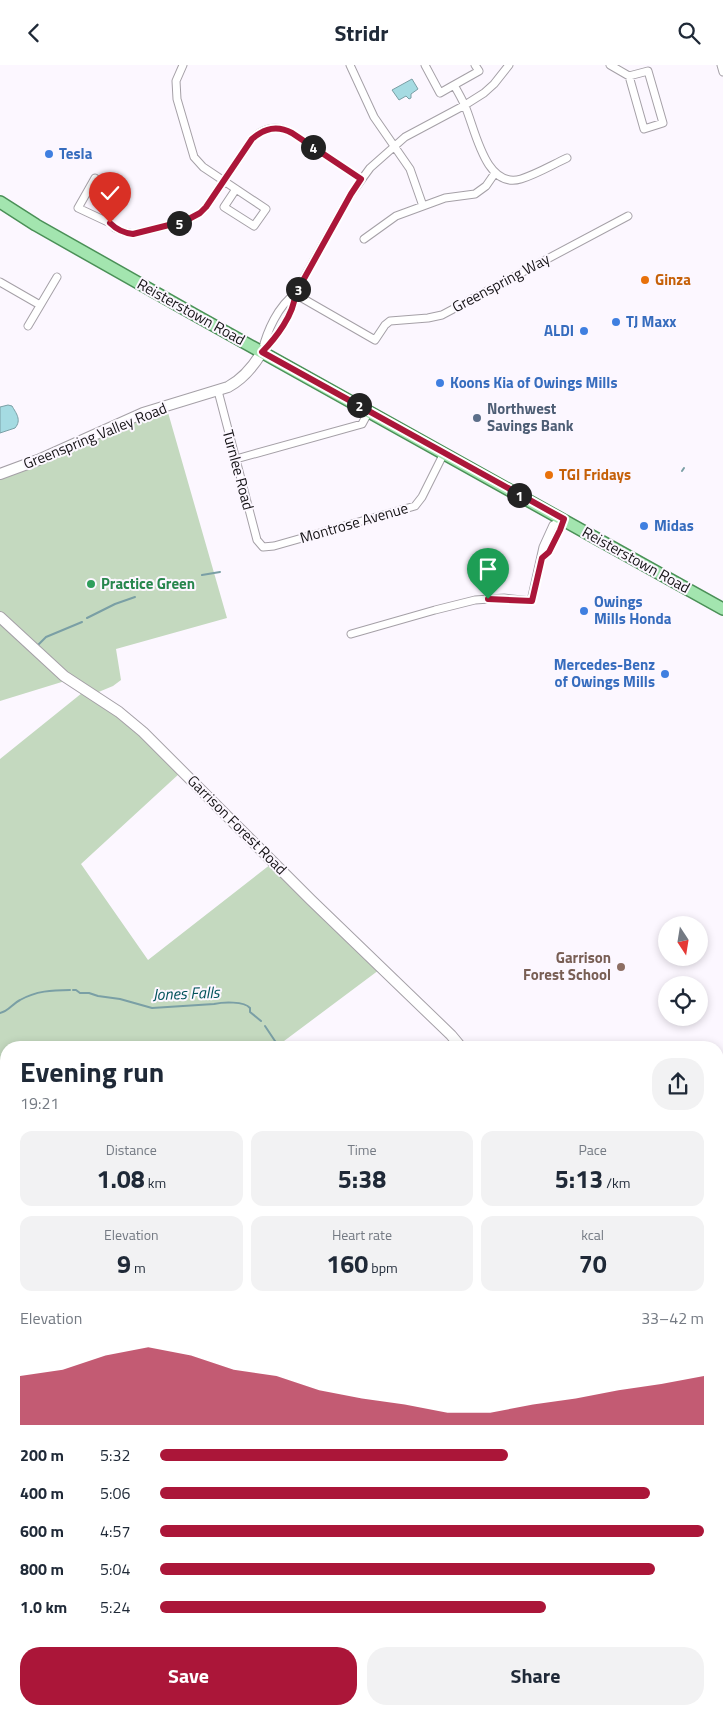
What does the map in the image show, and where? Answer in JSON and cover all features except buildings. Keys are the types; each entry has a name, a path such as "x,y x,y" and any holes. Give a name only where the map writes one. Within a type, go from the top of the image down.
{"main road":[{"name":"Reisterstown Road","path":"0,202 262,352 723,609"},
{"name":"Greenspring Valley Road","path":"0,474 38,460 144,413 218,391 244,376 256,363 262,352"},
{"name":"Garrison Forest Road","path":"0,617 64,676 119,712 143,731 311,900 456,1041"}],"street":[{"path":"183,65 176,81 177,99 192,151 197,162 266,209 254,227 224,207 236,189"},
{"path":"350,65 370,109 410,169 423,206"},
{"path":"424,65 440,93 479,71 476,65"},
{"name":"Greenspring Valley Road","path":"262,352 274,340 295,304 295,295 361,179 405,137 465,105 494,84 509,65"},
{"path":"610,65 629,77 644,129 663,123 648,71 629,77"},
{"path":"721,65 723,72"},
{"path":"454,85 465,105 484,157 495,173 505,178 520,180 567,158"},
{"path":"110,223 95,178 78,208 110,223 124,233 133,234 185,221 200,213 206,207 252,139 262,131 274,128 292,133 361,179"},
{"path":"364,239 396,216 445,198 475,194 486,186 495,173"},
{"name":"Greenspring Way","path":"295,295 375,340 390,321 428,319 442,315 628,215"},
{"path":"28,327 57,277"},
{"path":"0,282 40,305"},
{"name":"Turnlee Road","path":"218,391 257,540 263,547"},
{"path":"236,459 362,424 369,411"},
{"name":"Montrose Avenue","path":"263,547 274,546 415,506 422,497 444,453"},
{"path":"351,634 474,600 504,598 532,601 543,547 553,525 564,519"}],"green space":[{"path":"167,409 227,618 116,649 121,680 113,686 89,696 114,712 180,773 81,864 148,960 271,864 379,970 284,1041 0,1041 0,759 82,693 65,681 0,701 0,477"}],"water":[{"path":"412,79 418,89 411,94 411,98 409,99 406,96 399,100 392,90"},
{"path":"12,406 15,411 18,422 15,428 0,433 0,407"}],"waterway":[{"path":"202,575 220,572"},
{"path":"87,618 115,604 135,597"},
{"path":"38,645 46,637 82,622"},
{"name":"Jones Falls","path":"0,1013 6,1011 20,1000 38,993 70,990"},
{"name":"Jones Falls","path":"73,990 80,993 120,999 152,1008 238,1003 250,1008 250,1012 261,1021"},
{"name":"Jones Falls","path":"265,1026 275,1041"}],"place":[{"name":"Tesla","path":"49,154"},
{"name":"Ginza","path":"645,280"},
{"name":"TJ Maxx","path":"616,322"},
{"name":"ALDI","path":"584,331"},
{"name":"Koons Kia of Owings Mills","path":"440,383"},
{"name":"Northwest Savings Bank","path":"477,418"},
{"name":"TGI Fridays","path":"549,475"},
{"name":"Midas","path":"644,526"},
{"name":"Practice Green","path":"91,584"},
{"name":"Owings Mills Honda","path":"584,611"},
{"name":"Mercedes-Benz of Owings Mills","path":"665,674"},
{"name":"Garrison Forest School","path":"621,967"}],"route":[{"path":"110,223 124,233 138,234 193,218 206,207 252,139 257,134 268,129 279,128 292,133 361,179 295,295 295,304 274,340 262,352 564,519 549,552 542,558 532,601 504,598 488,599"}]}
